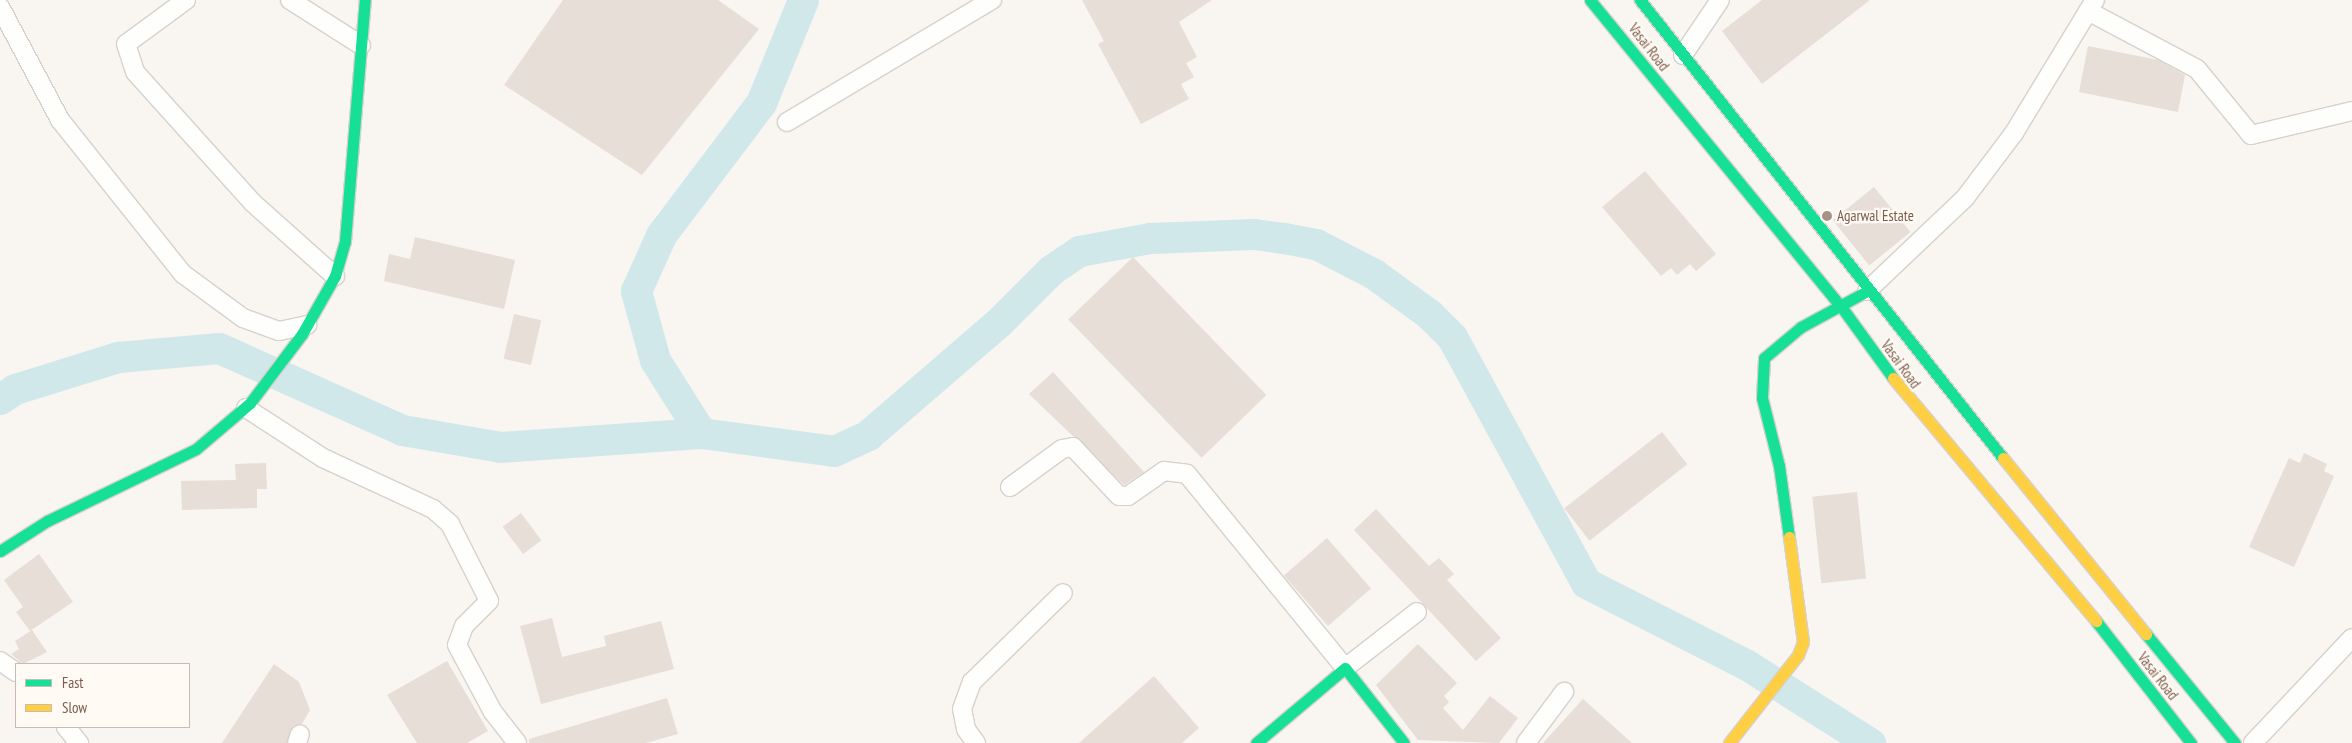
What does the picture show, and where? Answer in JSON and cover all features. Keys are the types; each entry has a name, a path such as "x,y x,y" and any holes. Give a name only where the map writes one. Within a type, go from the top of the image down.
{"main road":[{"path":"0,551 46,521 196,449 248,406 305,330 336,276 345,241 365,0"},
{"name":"Vasai Road","path":"1590,0 1840,305 1904,394 2104,631 2191,743"},
{"name":"Vasai Road","path":"1640,0 1867,291 2236,743"},
{"path":"1729,743 1798,655 1803,642 1779,466 1762,398 1764,358 1778,343 1840,305 1867,291"},
{"path":"1256,743 1345,668 1404,743"}],"street":[{"path":"186,0 126,44 135,72 253,204 336,276"},
{"path":"290,0 361,45"},
{"path":"787,122 992,0"},
{"path":"1683,55 1720,0"},
{"path":"1867,291 1965,198 2014,133 2091,5 2197,69 2251,135 2352,111"},
{"path":"0,7 60,120 183,274 243,318 280,331 305,330"},
{"path":"248,406 322,458 433,509 450,524 489,601 464,626 457,645 494,712 517,743"},
{"path":"1010,487 1062,449 1073,447 1119,496 1128,496 1164,471 1187,474 1345,668 1417,612"},
{"path":"976,743 966,729 962,708 972,682 1063,593"},
{"path":"2253,743 2352,638"},
{"path":"0,661 15,671"},
{"path":"1526,743 1564,692"},
{"path":"67,728 79,743"}],"building":[{"path":"563,0 718,0 759,29 642,175 504,85"},
{"path":"1082,0 1212,0 1179,22 1197,57 1186,63 1194,77 1181,84 1189,99 1141,124 1098,44 1104,41"},
{"path":"1762,0 1870,0 1762,84 1722,31"},
{"path":"2088,46 2158,60 2185,75 2178,112 2079,92"},
{"path":"1645,171 1716,254 1696,271 1690,264 1677,275 1671,268 1661,276 1602,207"},
{"path":"1874,187 1911,232 1869,265 1833,220"},
{"path":"415,237 515,260 504,309 384,281 389,254 410,259"},
{"path":"1133,257 1266,395 1202,458 1068,320"},
{"path":"514,314 541,320 531,365 504,359"},
{"path":"1053,372 1144,472 1124,485 1029,394"},
{"path":"1662,432 1687,464 1590,541 1564,508"},
{"path":"2304,453 2327,464 2324,471 2334,476 2294,567 2249,547 2289,458 2300,463"},
{"path":"266,463 267,489 257,489 257,508 182,510 181,481 236,480 235,464"},
{"path":"1857,492 1866,579 1821,583 1812,497"},
{"path":"1376,509 1429,566 1439,558 1454,574 1447,580 1501,638 1476,661 1354,530"},
{"path":"521,513 541,540 523,554 503,527"},
{"path":"1327,538 1371,589 1328,626 1284,575"},
{"path":"39,554 73,602 30,631 16,612 23,607 4,580"},
{"path":"552,618 562,657 606,646 604,636 661,621 674,669 541,704 520,626"},
{"path":"32,630 47,652 22,663 11,654 19,649 15,641"},
{"path":"1418,644 1457,683 1444,696 1449,702 1443,708 1463,730 1490,696 1518,718 1499,743 1418,740 1376,685"},
{"path":"447,661 488,731 467,743 417,743 387,695"},
{"path":"274,664 299,682 310,710 302,724 293,726 287,743 222,743"},
{"path":"1154,676 1199,728 1182,743 1079,743"},
{"path":"667,698 678,734 646,743 529,743 529,739"},
{"path":"1583,699 1632,743 1543,743"}],"waterway":[{"path":"701,433 655,360 636,291 661,235 761,103 803,0"},
{"path":"0,399 15,389 118,357 219,348 402,430 500,447 701,433 834,451 868,435 999,322 1051,270 1079,251 1150,238 1254,234 1284,238 1316,244 1374,274 1429,314 1452,337 1586,583 1747,665 1870,743"}],"traffic: fast":[{"path":"0,551 47,521 196,449 250,403 302,334 335,276 345,241 365,0"},
{"path":"1590,0 1840,305 1893,378"},
{"path":"1640,0 2003,458"},
{"path":"1789,537 1779,466 1762,398 1764,358 1801,327 1867,291"},
{"path":"2096,621 2191,743"},
{"path":"2146,634 2235,743"},
{"path":"1256,743 1345,668 1404,743"}],"traffic: slow":[{"path":"1893,378 2096,621"},
{"path":"2003,458 2146,634"},
{"path":"1729,743 1798,655 1803,642 1789,537"}],"place":[{"name":"Agarwal Estate","path":"1827,216"}]}
